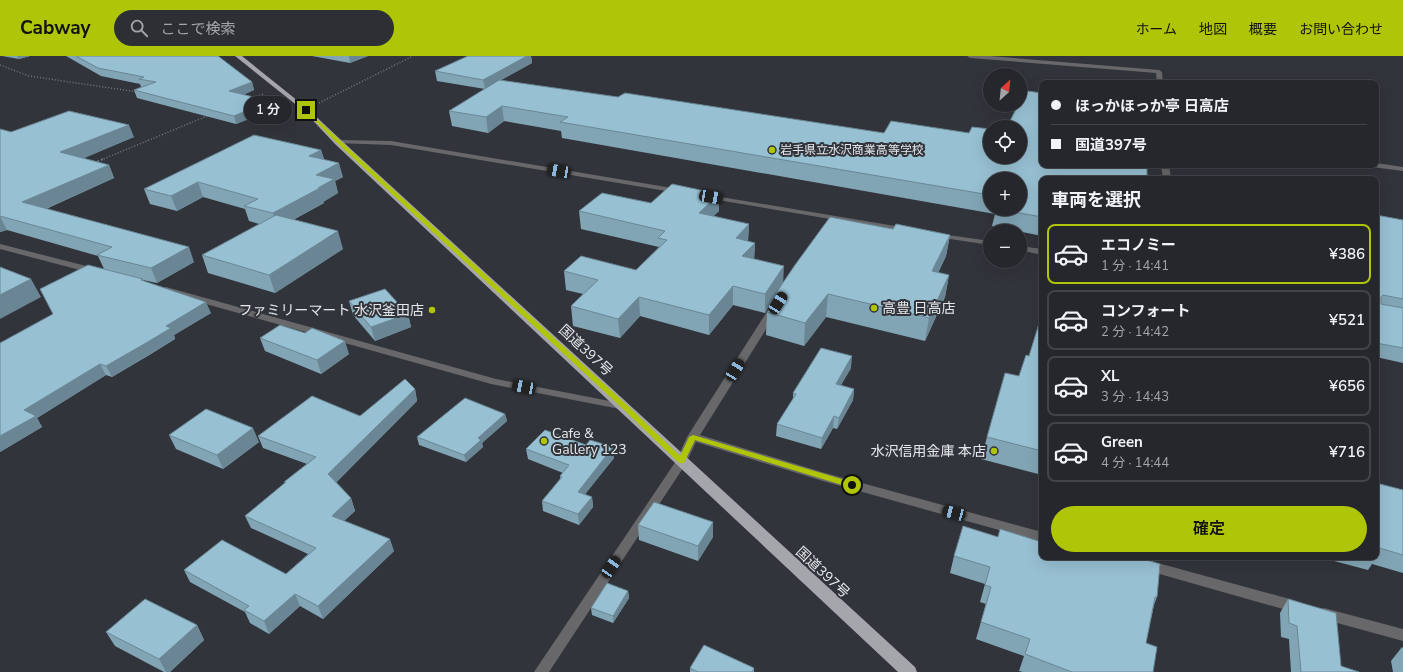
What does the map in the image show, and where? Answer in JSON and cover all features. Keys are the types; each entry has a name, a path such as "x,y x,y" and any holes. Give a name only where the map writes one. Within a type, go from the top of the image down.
{"highway":[{"name":"国道397号","path":"238,56 306,110 338,142 626,407 681,462 909,672"}],"street":[{"path":"970,56 1159,72 1160,80"},
{"path":"338,142 391,143 686,193"},
{"path":"1379,166 1403,169"},
{"path":"701,195 831,221 923,232 983,242"},
{"path":"0,246 108,275"},
{"path":"1027,249 1039,251"},
{"path":"155,287 495,382 626,407"},
{"path":"541,672 681,462 693,437 778,303"},
{"path":"693,437 823,477 1039,536"},
{"path":"1131,561 1403,635"}],"path":[{"path":"306,110 413,56"},
{"path":"0,65 29,76 138,92"},
{"path":"245,101 278,88"},
{"path":"91,164 210,115"}],"building":[{"path":"76,56 218,56 252,82 229,91 270,101 234,116 134,90 156,82 139,79 144,77 98,68"},
{"path":"468,56 527,56 483,80 435,71"},
{"path":"499,80 618,97 625,93 884,133 891,121 969,133 972,127 983,128 983,164 1027,164 1027,120 1010,120 1014,112 1027,112 1027,91 1039,93 1039,168 1147,168 1147,175 1153,176 1039,176 1039,216 1027,214 1027,172 983,172 983,194 560,122 568,117 502,106 486,117 449,111"},
{"path":"69,111 129,125 60,152 109,165 22,202 189,247 151,268 97,255 112,247 0,216 0,129 11,132"},
{"path":"254,135 321,150 309,156 339,163 316,175 334,179 273,213 244,206 258,199 198,182 171,196 144,189"},
{"path":"672,184 719,194 699,213 749,224 736,238 755,243 742,256 784,266 765,294 733,286 709,315 639,297 618,319 571,306 598,280 564,271 581,256 636,270 667,240 658,238 665,231 579,211 602,193 651,203"},
{"path":"276,215 338,231 269,275 202,255"},
{"path":"1379,216 1403,220 1403,299 1383,295 1381,297 1381,304 1403,308 1403,348 1379,344"},
{"path":"830,217 893,229 896,224 950,235 932,271 949,275 929,318 828,294 805,323 767,312 782,295 776,293"},
{"path":"88,265 143,279 141,280 206,302 166,326 171,328 146,343 106,366 100,364 24,410 36,416 0,436 0,343 53,314 40,289"},
{"path":"0,267 31,279 0,295"},
{"path":"385,289 408,314 371,327 349,301"},
{"path":"1039,324 1039,450 987,437 1005,373 1019,376 1026,355 1029,356"},
{"path":"280,325 305,333 312,328 345,341 317,360 260,338"},
{"path":"821,348 852,356 836,384 854,389 839,418 834,416 822,438 777,424 796,394 793,393"},
{"path":"405,379 415,389 328,474 351,498 332,516 390,539 318,606 295,594 264,621 244,610 249,606 184,570 222,540 286,574 316,548 245,516 286,482 284,482 316,457 258,436 312,396 360,416"},
{"path":"465,398 505,414 478,438 481,440 464,455 417,437"},
{"path":"206,409 253,428 217,455 169,435"},
{"path":"545,430 586,445 590,440 613,447 578,492 592,497 578,514 542,501 562,477 560,476 569,465 526,449"},
{"path":"1379,484 1403,490 1403,555 1379,548"},
{"path":"654,502 713,522 698,546 638,525"},
{"path":"963,526 998,537 1000,529 1039,541 1039,560 1147,560 1160,564 1157,597 1155,597 1146,643 1157,647 1153,672 1072,672 1025,654 1030,639 981,622 991,587 985,585 990,567 954,556"},
{"path":"607,583 628,591 613,616 591,608"},
{"path":"145,599 197,625 159,659 106,632"},
{"path":"1288,599 1336,613 1341,666 1359,672 1301,672 1297,626 1289,623"},
{"path":"704,645 754,668 752,672 698,672 690,668"}],"place":[{"name":"岩手県立水沢商業高等学校","path":"772,150"},
{"name":"高豊 日高店","path":"874,308"},
{"name":"ファミリーマート 水沢釜田店","path":"432,310"},
{"name":"Cafe & Gallery 123","path":"544,441"},
{"name":"水沢信用金庫 本店","path":"994,451"}],"route":[{"path":"306,110 338,142 626,407 681,462 693,437 852,485"}]}
